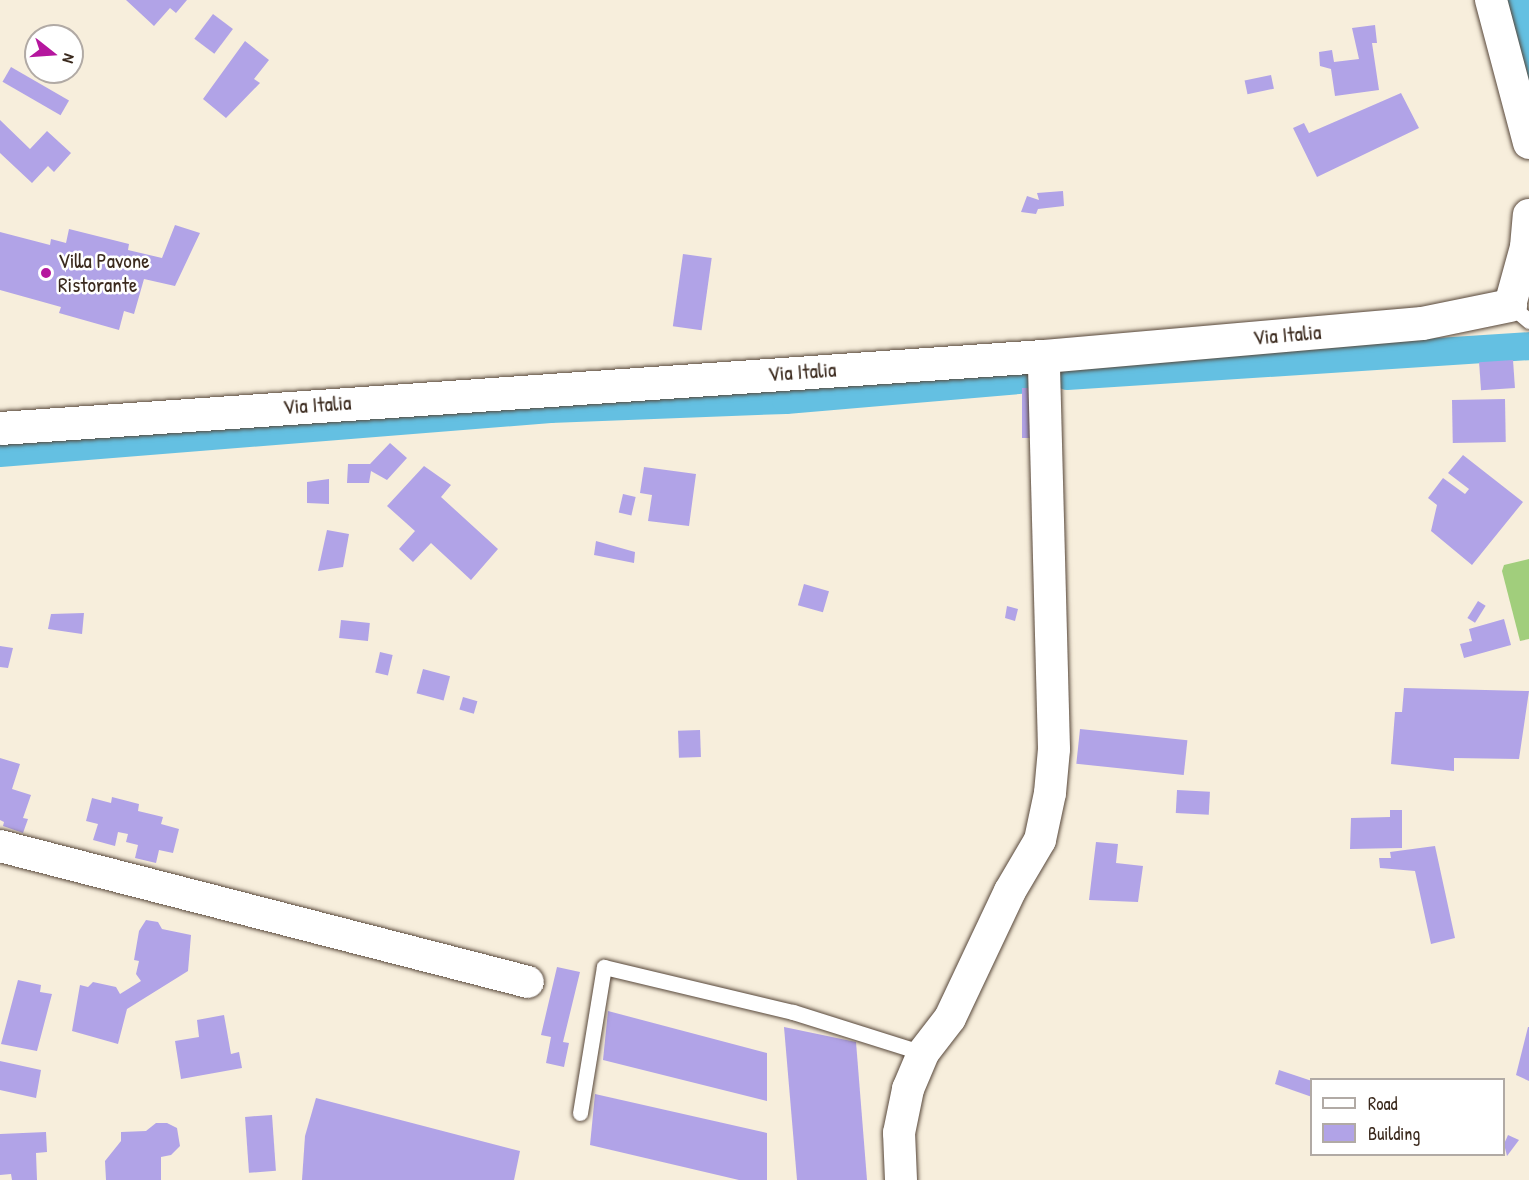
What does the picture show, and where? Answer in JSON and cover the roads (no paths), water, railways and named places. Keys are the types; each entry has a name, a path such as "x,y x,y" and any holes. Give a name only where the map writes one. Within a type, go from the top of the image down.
{"street":[{"path":"1491,0 1529,143"},
{"name":"Via Italia","path":"0,428 1044,356 1520,313 1529,215"},
{"path":"901,1180 899,1133 908,1089 923,1053 950,1018 1010,891 1040,840 1050,794 1054,749 1044,356"},
{"path":"0,846 528,982"}],"lane":[{"path":"580,1113 604,967 793,1012 923,1053"}],"water":[{"path":"1507,0 1529,0 1529,93"}],"waterway":[{"path":"1067,376 1529,346"},
{"path":"0,453 550,409 786,400 1021,380"}],"place":[{"name":"Villa Pavone Ristorante","path":"46,273"}]}
